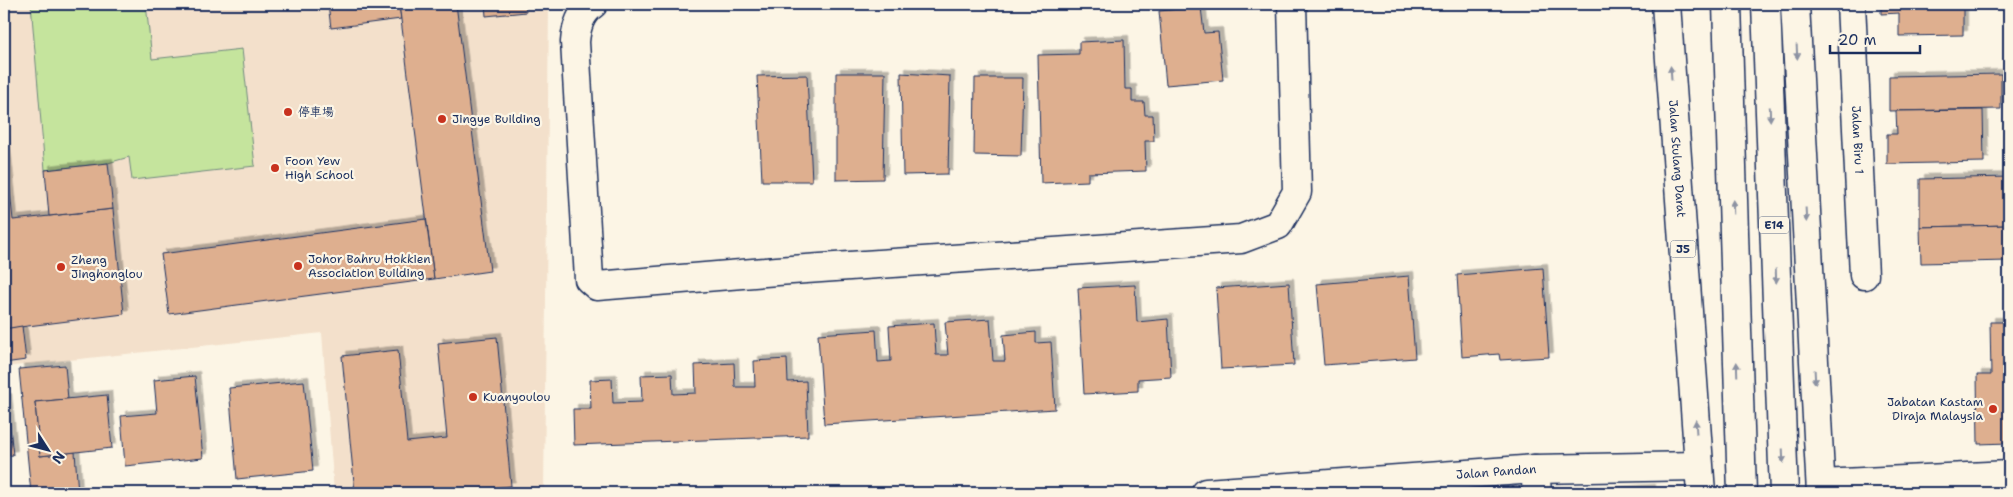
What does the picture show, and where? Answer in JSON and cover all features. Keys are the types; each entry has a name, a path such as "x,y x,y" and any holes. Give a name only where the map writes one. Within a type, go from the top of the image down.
{"main road":[{"path":"591,5 576,28 574,42 589,279 597,286 787,270 1242,239 1278,225 1297,192 1292,4"},
{"name":"Jalan Stulang Darat","path":"1666,4 1701,493"},
{"path":"1727,4 1742,493"},
{"name":"E14","path":"1766,4 1784,493"},
{"path":"1794,4 1821,489 2009,475"},
{"name":"Jalan Biru 1","path":"1851,4 1864,275"},
{"name":"Jalan Pandan","path":"1206,493 1536,481 1698,466"}],"shaded area":[{"name":"Foon Yew High School","path":"4,4 549,4 544,493 334,493 322,333 4,367"}],"green space":[{"path":"31,4 146,4 152,59 242,49 255,166 132,180 129,157 108,163 45,170"}],"building":[{"path":"328,4 399,4 401,19 331,28"},
{"name":"Jingye Building","path":"399,4 456,4 490,271 434,279"},
{"path":"485,4 525,4 526,12 486,16"},
{"path":"1881,4 1963,4 1963,35 1899,36 1899,13 1881,14"},
{"path":"1201,7 1204,33 1218,32 1223,80 1166,85 1159,11"},
{"path":"1124,40 1125,89 1132,89 1132,102 1144,102 1145,115 1153,115 1154,141 1145,141 1146,171 1088,173 1088,181 1041,183 1038,55 1079,54 1079,42"},
{"path":"836,73 885,73 883,179 836,180"},
{"path":"901,73 950,76 948,174 903,175"},
{"path":"2001,74 2001,109 1889,111 1889,76"},
{"path":"807,75 812,181 762,181 757,76"},
{"path":"975,78 1023,78 1021,156 974,155"},
{"path":"1983,110 1984,162 1887,164 1887,134 1897,134 1896,111"},
{"name":"Zheng Jinghonglou","path":"4,133 13,220 113,209 124,314 4,329"},
{"path":"108,163 113,209 49,216 45,170"},
{"path":"2009,177 2009,225 1920,227 1920,179"},
{"name":"Johor Bahru Hokkien Association Building","path":"426,219 434,279 169,314 161,254"},
{"path":"2009,225 2008,261 1921,263 1920,227"},
{"path":"1543,268 1549,357 1500,360 1499,354 1462,357 1457,275"},
{"path":"1409,276 1415,358 1324,365 1317,284"},
{"path":"1289,283 1294,365 1221,369 1216,288"},
{"path":"1135,285 1137,322 1168,319 1171,377 1138,379 1138,391 1084,394 1078,288"},
{"path":"990,319 993,361 1005,361 1003,335 1036,332 1036,343 1051,342 1055,409 824,424 818,334 876,330 878,362 891,361 889,326 934,323 936,355 948,355 945,322"},
{"name":"Jabatan Kastam Diraja Malaysia","path":"1990,322 2009,322 2009,443 1978,444 1977,375 1991,375"},
{"path":"22,326 26,360 4,363 4,329"},
{"name":"Kuanyoulou","path":"497,337 511,486 444,493 355,493 342,356 398,350 407,442 447,438 438,343"},
{"path":"787,359 788,382 806,381 808,436 574,445 573,409 591,409 590,380 612,379 613,403 642,402 641,375 672,374 673,394 696,393 695,365 734,363 735,387 755,387 754,361"},
{"path":"65,365 68,399 35,402 40,456 75,452 78,493 31,493 19,369"},
{"path":"195,376 203,458 125,466 121,416 157,413 154,380"},
{"path":"304,381 313,471 237,479 229,388"},
{"path":"107,395 112,448 40,456 35,402"},
{"path":"4,398 7,398 13,455 4,456"},
{"path":"1651,489 1651,493 1583,493"}],"place":[{"name":"停車場","path":"288,112"},
{"name":"Jingye Building","path":"442,119"},
{"name":"Foon Yew High School","path":"275,168"},
{"name":"Johor Bahru Hokkien Association Building","path":"298,266"},
{"name":"Zheng Jinghonglou","path":"61,267"},
{"name":"Kuanyoulou","path":"473,397"},
{"name":"Jabatan Kastam Diraja Malaysia","path":"1993,409"}]}
